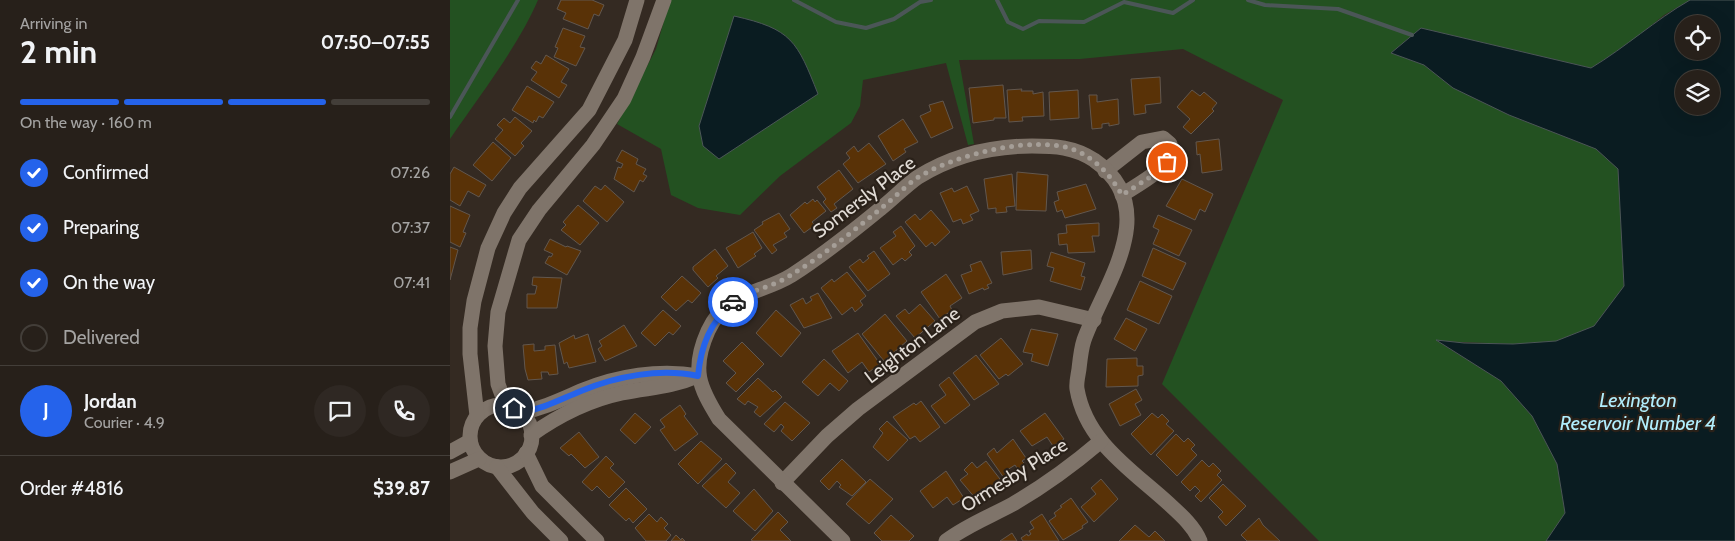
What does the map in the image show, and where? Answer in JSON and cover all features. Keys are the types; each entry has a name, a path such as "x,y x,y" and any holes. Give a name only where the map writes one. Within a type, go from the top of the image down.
{"street":[{"path":"477,416 470,354 470,328 480,273 494,234 520,188 586,113 625,40 637,0"},
{"path":"506,406 498,384 495,346 498,312 517,245 539,210 593,145 624,99 643,57 664,0"},
{"path":"586,113 606,126"},
{"path":"1105,171 1142,142 1163,138 1170,144 1172,154 1167,162 1155,174 1122,195"},
{"name":"Somersly Place","path":"843,541 719,419 706,399 698,376 700,352 709,330 720,314 738,297 789,277 825,252 917,178 947,162 973,153 1024,146 1059,146 1095,161 1112,178 1122,195 1128,220 1118,268 1084,341 1076,388 1086,416 1109,452 1186,520 1200,541"},
{"path":"494,234 517,245"},
{"name":"Leighton Lane","path":"782,483 827,436 858,410 975,322 1002,310 1039,307 1094,320"},
{"path":"520,413 543,408 583,390 610,381 656,373 678,372 698,376"},
{"path":"531,435 558,416 586,404 623,393 675,385 698,376"},
{"path":"497,467 514,464 526,453 531,435 530,426 520,413 506,406 495,406 485,409 477,416 470,432 470,441 479,459 497,467 533,513 561,541"},
{"path":"450,452 470,441"},
{"name":"Ormesby Place","path":"946,541 980,520 1014,504 1079,460 1101,441"},
{"path":"526,453 542,486 597,541"},
{"path":"450,472 479,459"}],"green space":[{"path":"450,0 538,0 509,53 450,139"},
{"path":"670,0 1690,0 1664,15 1626,46 1591,68 1421,28 1391,53 1424,65 1453,88 1509,115 1596,149 1618,169 1624,286 1594,326 1556,341 1513,344 1437,341 1501,381 1532,416 1557,464 1565,513 1546,541 1319,541 1162,384 1283,100 1183,49 1080,59 959,60 974,144 968,145 946,63 863,80 860,106 851,123 780,176 740,215 698,208 671,195 661,149 617,124 656,49"}],"water":[{"name":"Lexington Reservoir Number 4","path":"1690,0 1735,0 1735,541 1546,541 1565,513 1557,464 1532,416 1501,381 1436,340 1464,343 1513,344 1556,341 1594,326 1624,286 1618,169 1596,149 1509,115 1453,88 1424,65 1391,53 1421,28 1591,68"},
{"path":"734,16 769,26 781,32 790,40 804,61 818,94 719,159 703,146 699,126"}],"building":[{"path":"561,0 592,0 604,5 599,16 594,14 588,29 563,19 566,13 557,9"},
{"path":"563,28 585,36 580,47 585,48 576,66 554,57 558,48 555,47"},
{"path":"546,55 569,69 561,82 567,85 559,98 531,80 537,72 531,68 536,61 541,64"},
{"path":"1160,77 1161,103 1145,105 1146,113 1134,115 1131,79"},
{"path":"1003,85 1006,118 994,118 994,120 973,123 969,88"},
{"path":"527,86 554,102 543,118 539,116 536,122 534,120 533,123 512,110"},
{"path":"1022,89 1021,91 1033,91 1033,94 1043,92 1044,116 1022,117 1023,121 1009,122 1007,90"},
{"path":"1078,90 1079,118 1050,120 1049,92"},
{"path":"1192,90 1200,96 1204,92 1217,103 1212,109 1214,111 1191,134 1183,127 1190,119 1177,107"},
{"path":"1089,95 1097,95 1097,102 1118,99 1119,124 1109,126 1109,123 1102,124 1102,128 1092,129"},
{"path":"943,101 953,128 931,138 920,116 931,111 929,105"},
{"path":"515,117 532,131 521,143 524,146 515,156 495,139 503,130 497,125 504,118 510,123"},
{"path":"903,119 918,142 904,149 906,152 893,161 878,136"},
{"path":"1219,139 1222,170 1202,173 1200,154 1197,155 1196,142"},
{"path":"493,142 511,158 492,181 473,165"},
{"path":"869,143 886,164 858,183 843,164 850,158 846,153 854,146 858,152"},
{"path":"622,150 638,159 636,164 646,169 643,174 647,176 643,182 640,180 634,192 614,179 618,167 621,168 623,164 616,161"},
{"path":"454,167 486,185 479,197 468,191 460,206 450,200 450,174"},
{"path":"839,170 853,189 834,204 837,208 831,212 823,202 826,199 817,187"},
{"path":"1017,172 1048,175 1046,211 1016,210"},
{"path":"1012,174 1015,206 1006,207 1007,212 996,213 996,208 988,209 984,179"},
{"path":"1182,179 1213,194 1205,212 1200,209 1195,220 1166,206"},
{"path":"1086,184 1096,209 1065,218 1062,210 1057,212 1054,202 1059,200 1057,192"},
{"path":"605,185 624,202 607,222 583,201 595,186 601,190"},
{"path":"967,186 979,211 970,215 973,220 963,224 961,219 953,222 940,193 952,188 954,192"},
{"path":"813,199 815,202 817,200 826,211 812,222 815,225 804,233 790,215 805,202 807,204"},
{"path":"578,205 599,223 580,245 561,230 566,225 563,222"},
{"path":"450,206 470,215 463,232 466,233 460,247 450,242"},
{"path":"931,210 950,232 935,246 932,242 926,247 905,222 915,214 920,220"},
{"path":"779,213 790,229 784,233 787,237 773,245 777,250 772,254 754,230 763,224 762,222"},
{"path":"1158,215 1192,230 1179,256 1153,244 1159,230 1153,227"},
{"path":"1099,223 1099,236 1092,236 1095,252 1068,253 1067,244 1059,245 1058,234 1067,233 1066,225"},
{"path":"901,226 915,246 909,252 912,255 905,261 902,258 893,265 880,248 896,236 893,232"},
{"path":"753,232 762,248 754,254 756,256 738,268 726,248"},
{"path":"550,239 566,247 581,251 567,275 545,263 549,256 551,257 553,254 544,250"},
{"path":"450,247 458,250 450,280"},
{"path":"1153,248 1186,263 1173,290 1142,276"},
{"path":"715,249 728,266 716,276 718,278 708,287 693,270 693,267"},
{"path":"1031,250 1032,269 1003,275 1001,252"},
{"path":"874,251 890,274 868,291 849,267 860,259 863,263 869,258 867,256"},
{"path":"1051,252 1085,263 1081,276 1085,277 1081,290 1050,281 1054,268 1047,266"},
{"path":"981,261 992,283 987,285 989,288 984,290 983,288 969,294 961,275 972,271 970,265"},
{"path":"847,272 866,296 860,301 863,305 855,312 852,307 842,315 821,288 832,279 834,282"},
{"path":"946,274 962,298 950,306 952,310 940,319 921,292"},
{"path":"682,276 701,293 692,303 688,300 676,311 661,297"},
{"path":"533,277 562,278 557,308 527,308 527,294 535,294 537,286 532,285"},
{"path":"1140,281 1172,296 1159,324 1127,310"},
{"path":"818,293 832,318 804,328 790,305 803,298 806,304 812,300 810,297"},
{"path":"920,304 935,321 915,338 896,316 905,309 909,314"},
{"path":"663,310 681,326 673,335 669,332 655,346 641,333"},
{"path":"776,310 801,333 781,357 756,333"},
{"path":"885,314 907,341 884,361 862,334"},
{"path":"1126,318 1147,329 1135,351 1114,339"},
{"path":"624,325 637,346 605,361 598,349 602,346 599,341"},
{"path":"1031,329 1058,334 1048,366 1031,361 1033,354 1023,352"},
{"path":"858,333 880,364 869,372 862,362 848,373 832,351"},
{"path":"588,334 596,362 569,368 567,362 564,364 559,343 574,335 575,339"},
{"path":"1001,338 1023,364 1008,376 1006,374 999,379 980,355"},
{"path":"742,342 764,364 736,392 726,383 736,373 723,361"},
{"path":"534,344 534,351 545,350 545,346 555,345 558,374 549,375 548,372 541,372 542,379 528,380 523,345"},
{"path":"976,355 999,384 974,400 953,373"},
{"path":"1137,358 1137,366 1143,366 1143,375 1138,376 1138,386 1106,387 1107,359"},
{"path":"824,359 848,381 839,391 830,383 818,396 802,382"},
{"path":"949,377 970,405 945,424 931,406 946,395 939,385"},
{"path":"758,378 773,392 775,390 782,397 760,417 754,412 758,407 748,401 745,405 737,399"},
{"path":"1136,389 1142,400 1135,404 1141,415 1120,426 1109,404"},
{"path":"921,401 940,427 920,442 915,436 910,439 893,417 914,403 916,405"},
{"path":"785,402 810,423 792,441 781,431 784,427 781,424 774,432 764,424"},
{"path":"680,405 686,414 684,416 698,434 675,451 660,430 665,427 660,420"},
{"path":"635,413 651,427 635,444 620,430"},
{"path":"1045,413 1064,439 1053,446 1047,437 1032,446 1020,431"},
{"path":"1152,413 1158,418 1162,414 1169,421 1166,424 1174,431 1151,455 1131,434"},
{"path":"887,421 908,440 888,461 873,447 883,433 879,429"},
{"path":"579,432 599,457 585,468 571,454 569,456 560,448"},
{"path":"1176,434 1184,442 1188,438 1195,445 1191,449 1197,455 1177,476 1156,455"},
{"path":"1013,439 1026,458 1022,461 1026,465 1019,471 1015,465 1004,472 1007,476 1004,478 987,454 994,448 997,453"},
{"path":"701,441 722,459 698,484 678,464"},
{"path":"606,456 614,464 610,468 625,482 609,498 597,486 592,491 582,482"},
{"path":"842,459 866,482 852,496 839,487 841,485 837,481 829,490 820,481"},
{"path":"1202,460 1209,467 1213,463 1221,471 1217,475 1222,480 1201,502 1195,496 1200,491 1195,486 1190,491 1181,482"},
{"path":"986,461 1000,479 976,499 960,480 968,474 964,470 972,462 977,468"},
{"path":"726,463 736,473 728,482 740,493 726,508 702,486"},
{"path":"946,471 964,498 953,505 947,497 933,508 920,491"},
{"path":"870,479 893,499 869,524 846,504"},
{"path":"1101,479 1118,499 1094,522 1081,507 1096,494 1091,488"},
{"path":"1223,484 1246,506 1226,526 1218,517 1223,512 1209,498"},
{"path":"626,488 647,509 633,523 629,518 626,521 609,505"},
{"path":"754,489 773,511 755,531 733,511"},
{"path":"1071,498 1088,522 1082,526 1083,528 1063,540 1049,521 1056,516 1054,513 1062,507 1060,506"},
{"path":"778,512 788,522 780,530 791,541 751,540"},
{"path":"649,514 657,522 661,517 668,524 664,528 671,535 666,541 646,541 635,528"},
{"path":"1042,514 1059,541 1023,541 1021,538 1031,534 1029,531 1034,528 1030,522"},
{"path":"891,515 914,536 909,541 882,541 874,533"},
{"path":"1259,518 1263,525 1280,541 1247,541 1241,535"},
{"path":"1135,525 1149,537 1155,531 1165,541 1119,541"},
{"path":"1012,533 1017,541 1000,541"},
{"path":"676,535 681,540 682,538 685,541 671,541"}],"waterway":[{"path":"450,117 518,0"},
{"path":"794,0 836,22 866,28 894,19 920,2 931,0"},
{"path":"997,0 1008,22 1023,29 1039,21 1084,22 1124,2 1173,13 1193,0"},
{"path":"1248,0 1265,5 1338,9 1412,35"}],"way so far":[{"path":"733,302 738,297 789,277 825,252 917,178 947,162 973,153 1024,146 1059,146 1076,151 1095,161 1112,178 1122,195 1155,174 1167,162"}],"route":[{"path":"514,408 520,413 543,408 583,390 610,381 656,373 678,372 698,376 700,352 709,330 720,314 733,302"}]}
